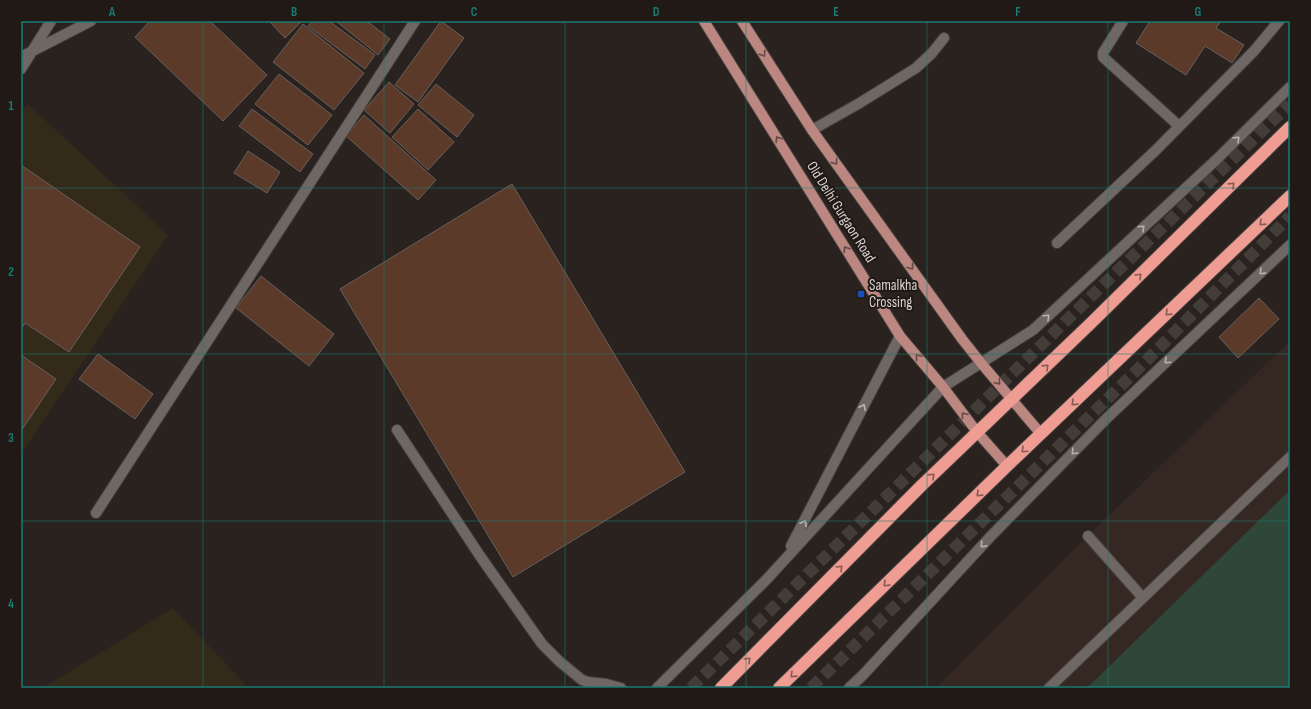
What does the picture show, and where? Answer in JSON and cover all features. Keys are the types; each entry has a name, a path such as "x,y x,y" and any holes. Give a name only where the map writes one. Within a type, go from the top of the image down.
{"highway":[{"path":"721,688 915,492 1090,324 1290,127"},
{"path":"779,688 1007,466 1290,196"}],"main road":[{"name":"Old Delhi Gurgaon Road","path":"704,21 900,336 943,387 977,432 1007,466"},
{"name":"Old Delhi Gurgaon Road","path":"742,21 812,130 981,363 1041,434"}],"street":[{"path":"21,69 51,21"},
{"path":"21,57 91,21"},
{"path":"96,513 415,21"},
{"path":"1123,21 1103,53 1103,57 1179,126"},
{"path":"1057,243 1155,151 1254,51 1279,21"},
{"path":"812,130 858,104 916,68 932,53 944,38"},
{"path":"657,688 767,578 943,387 1033,330 1216,160 1290,87"},
{"path":"849,688 863,675 991,536 1107,418 1290,245"},
{"path":"767,578 794,542 900,336"},
{"path":"397,430 480,556 542,644 559,661 582,680 621,688"},
{"path":"1049,688 1290,457"},
{"path":"1088,536 1143,598"}],"shaded area":[{"path":"28,104 168,235 21,454 21,114"},
{"path":"1290,341 1290,688 936,688 1075,548"},
{"path":"173,608 249,688 43,688"}],"green space":[{"path":"1290,490 1290,688 1087,688"}],"building":[{"path":"150,21 210,21 267,75 223,121 135,37"},
{"path":"269,21 302,21 285,38"},
{"path":"312,21 329,21 375,55 365,69 308,26"},
{"path":"336,21 367,21 390,39 378,55"},
{"path":"441,21 464,38 418,102 395,85"},
{"path":"1150,21 1221,21 1216,28 1244,45 1232,63 1205,46 1186,75 1136,43"},
{"path":"303,24 364,73 334,110 273,62"},
{"path":"279,74 332,115 308,145 255,104"},
{"path":"389,82 414,104 390,133 364,110"},
{"path":"436,84 474,115 457,137 418,105"},
{"path":"252,109 313,154 300,172 239,126"},
{"path":"418,109 454,142 428,170 392,137"},
{"path":"364,115 436,180 418,200 346,136"},
{"path":"248,151 280,172 267,193 234,173"},
{"path":"21,165 140,247 69,352 25,323 21,329"},
{"path":"512,184 685,472 513,577 340,289"},
{"path":"261,276 334,334 309,366 236,308"},
{"path":"1259,298 1279,319 1238,358 1219,337"},
{"path":"98,354 153,394 135,419 79,379"},
{"path":"21,355 56,379 21,431"}],"tunnel":[{"path":"691,688 1290,104"},
{"path":"811,688 1136,371 1290,216"}],"place":[{"name":"Samalkha Crossing","path":"861,294"}]}
